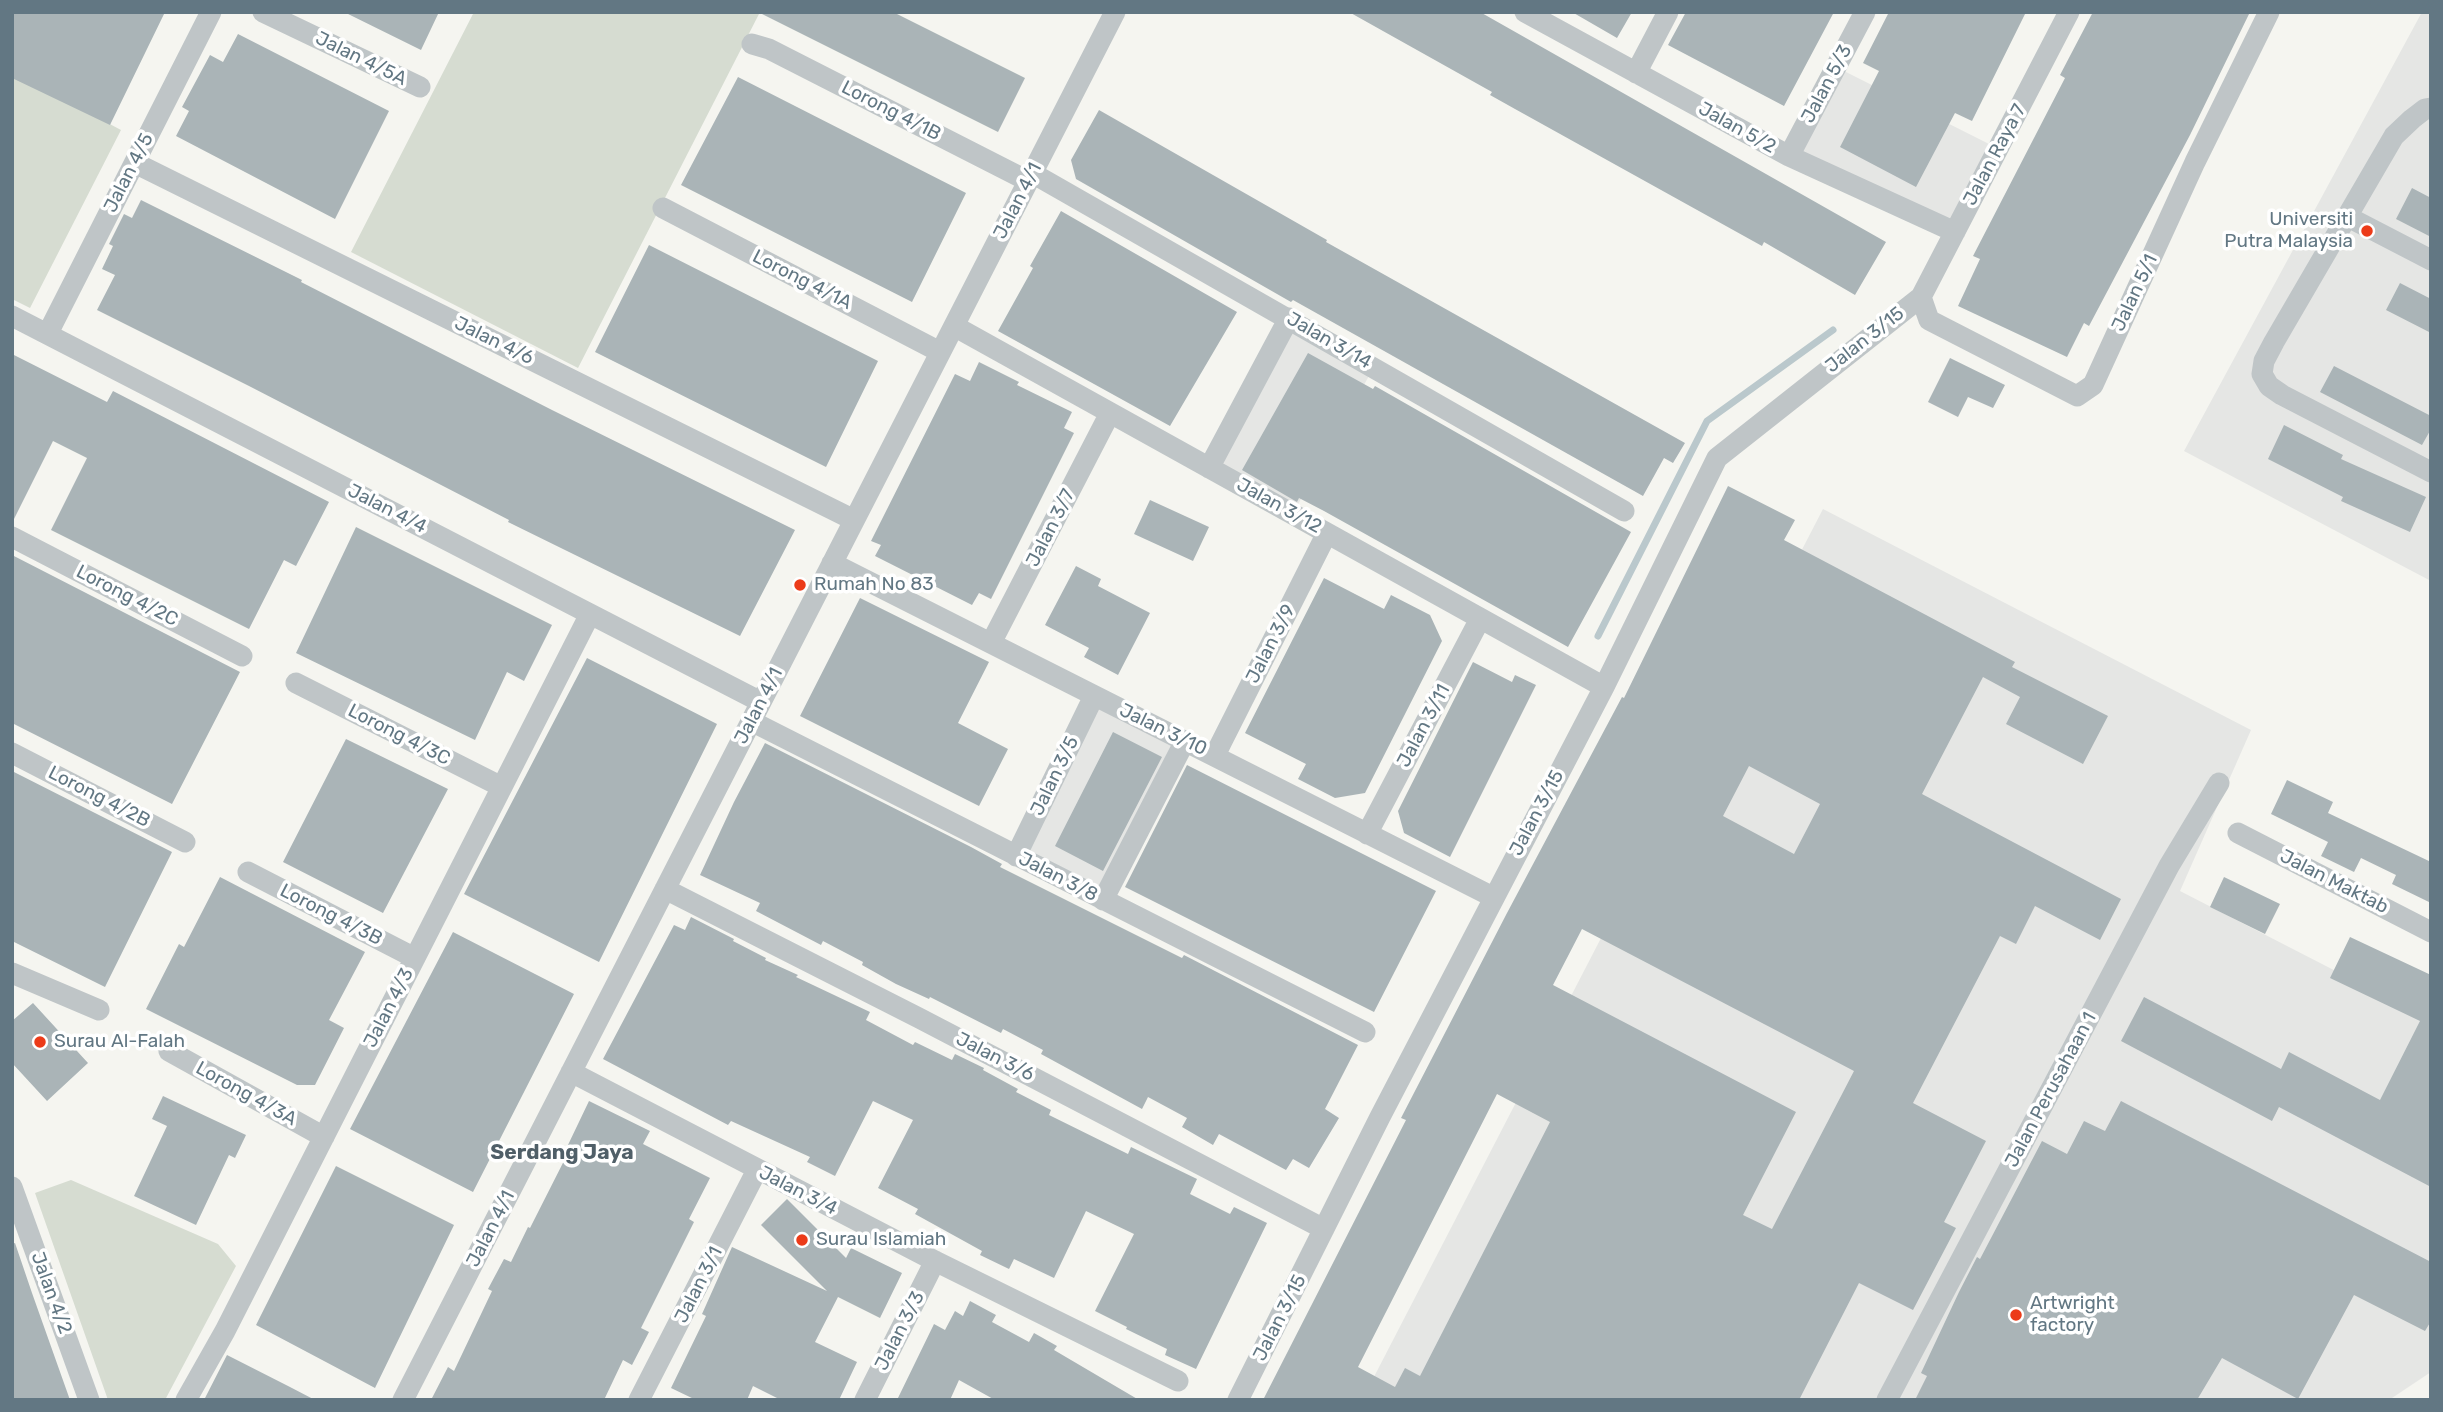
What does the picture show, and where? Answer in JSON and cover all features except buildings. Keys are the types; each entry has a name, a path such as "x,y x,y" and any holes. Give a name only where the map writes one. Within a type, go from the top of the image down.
{"street":[{"name":"Jalan 4/5","path":"48,333 211,12"},
{"name":"Jalan 4/5A","path":"263,12 420,88"},
{"name":"Jalan 4/1","path":"403,1400 1115,12"},
{"name":"Jalan 5/2","path":"1525,12 1789,156 1955,232"},
{"path":"1636,73 1668,12"},
{"name":"Jalan 5/3","path":"1789,156 1864,12"},
{"name":"Jalan Raya 7","path":"1921,297 2069,12"},
{"name":"Jalan 5/1","path":"1921,297 1929,320 2077,396 2093,385 2195,162 2269,12"},
{"name":"Lorong 4/1B","path":"752,44 769,49 1030,177"},
{"path":"2431,108 2425,109 2394,136 2264,360 2262,374 2269,386 2282,396 2431,472"},
{"name":"Jalan 4/6","path":"135,163 854,520"},
{"name":"Jalan 3/14","path":"1030,177 1289,318 1624,511"},
{"name":"Lorong 4/1A","path":"663,208 940,352"},
{"path":"2347,217 2431,260"},
{"name":"Jalan 3/15","path":"1238,1400 1493,897 1604,687 1717,458 1921,297"},
{"name":"Jalan 4/4","path":"12,316 590,614 756,712"},
{"path":"1209,468 1289,318"},
{"name":"Jalan 3/12","path":"954,326 1604,687"},
{"name":"Jalan 3/7","path":"992,643 1110,413"},
{"name":"Jalan 3/9","path":"1215,755 1327,533"},
{"name":"Lorong 4/2C","path":"12,537 242,656"},
{"name":"Jalan 3/10","path":"832,563 1493,897"},
{"name":"Jalan 4/3","path":"186,1400 225,1331 590,614"},
{"name":"Jalan 3/11","path":"1367,834 1480,619"},
{"name":"Lorong 4/3C","path":"296,682 502,787"},
{"name":"Jalan 3/5","path":"1016,856 1094,696"},
{"name":"Jalan 3/8","path":"756,712 1016,856 1365,1032"},
{"path":"1104,900 1185,741"},
{"name":"Lorong 4/2B","path":"12,753 186,842"},
{"name":"Jalan Perusahaan 1","path":"1887,1400 2169,866 2220,783"},
{"name":"Jalan Maktab","path":"2238,832 2431,932"},
{"name":"Lorong 4/3B","path":"248,872 415,958"},
{"name":"Jalan 3/6","path":"665,889 907,1011 1324,1229"},
{"path":"12,973 99,1010"},
{"name":"Lorong 4/3A","path":"169,1051 324,1136"},
{"name":"Jalan 3/4","path":"571,1072 934,1261 1178,1381"},
{"name":"Jalan 3/1","path":"639,1400 757,1170"},
{"name":"Jalan 4/2","path":"12,1187 17,1214 89,1400"},
{"name":"Jalan 3/3","path":"865,1400 934,1261"}],"shaded area":[{"path":"474,12 760,12 578,368 351,252"},
{"name":"Universiti Putra Malaysia","path":"2422,12 2431,12 2431,581 2184,451"},
{"path":"1844,71 1991,145 1951,222 1801,152"},
{"path":"12,72 121,130 30,308 12,299"},
{"path":"1292,330 1370,374 1296,508 1220,465"},
{"path":"1823,509 2251,730 2180,891 2431,1020 2431,1372 2389,1400 1362,1400"},
{"path":"1097,707 1174,745 1100,890 1028,854"},
{"path":"71,1180 218,1244 236,1266 165,1400 108,1400 35,1193"}],"waterway":[{"path":"1598,636 1707,421 1833,330"}],"place":[{"name":"Universiti Putra Malaysia","path":"2367,231"},
{"name":"Rumah No 83","path":"800,585"},
{"name":"Surau Al-Falah","path":"40,1042"},
{"name":"Surau Islamiah","path":"802,1240"},
{"name":"Artwright factory","path":"2016,1315"}],"district":[{"name":"Serdang Jaya","path":"562,1153"}]}
